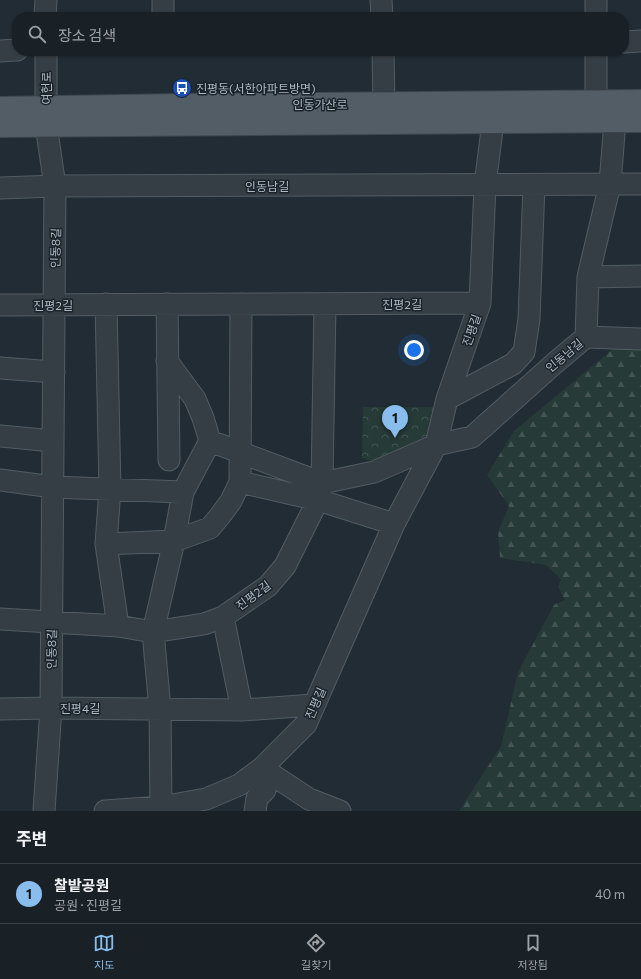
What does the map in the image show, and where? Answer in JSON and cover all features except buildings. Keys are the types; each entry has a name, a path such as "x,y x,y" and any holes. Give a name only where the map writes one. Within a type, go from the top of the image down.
{"main road":[{"name":"인동가산로","path":"0,126 46,116 384,103 641,101"},
{"name":"인동가산로","path":"0,108 46,116 360,122 641,121"}],"street":[{"path":"45,12 46,0"},
{"path":"163,0 163,12"},
{"path":"381,0 382,12"},
{"path":"596,0 596,12"},
{"path":"629,42 641,41"},
{"path":"0,51 12,50"},
{"name":"여헌로","path":"46,56 46,116"},
{"path":"383,56 384,103"},
{"path":"596,56 596,102"},
{"name":"인동8길","path":"44,811 51,708 55,186 46,116"},
{"path":"610,184 615,121"},
{"name":"진평길","path":"105,811 161,809 206,799 239,785 262,768 306,724 394,524 436,445 447,399 480,304 485,185 493,122"},
{"name":"인동남길","path":"320,492 374,472 436,445 472,437 586,337 588,277 610,184"},
{"name":"인동남길","path":"0,188 55,186 641,184"},
{"path":"447,399 513,364 524,352 529,319 534,185"},
{"path":"588,277 641,276"},
{"path":"106,304 110,489 106,544 118,626"},
{"path":"167,304 169,460"},
{"path":"106,544 174,541 210,528 231,502 240,482 241,304"},
{"name":"진평2길","path":"0,619 118,626 153,632 204,624 223,617 268,586 285,566 320,492 324,304"},
{"name":"진평2길","path":"0,305 480,304"},
{"path":"586,337 641,339"},
{"path":"161,809 160,709 153,632 174,541 183,492 210,441 195,399 167,361"},
{"path":"0,368 54,372"},
{"path":"0,436 53,441"},
{"path":"210,441 241,453 320,492 394,524"},
{"path":"0,480 53,487 183,492"},
{"path":"240,482 320,492"},
{"path":"223,617 242,710"},
{"name":"진평4길","path":"0,709 51,708 242,710 314,705"},
{"path":"255,811 257,798 265,790 262,768"},
{"path":"262,768 309,800 340,811"}],"green space":[{"path":"620,343 641,346 641,811 459,811 501,746 518,672 554,605 565,600 558,587 561,579 546,565 500,558 498,532 509,506 487,475 514,431"},
{"path":"363,407 436,407 437,427 419,449 381,463 362,458"}],"place":[{"name":"진평동(서한아파트방면)","path":"182,88"},
{"name":"찰밭공원","path":"395,438"}]}
